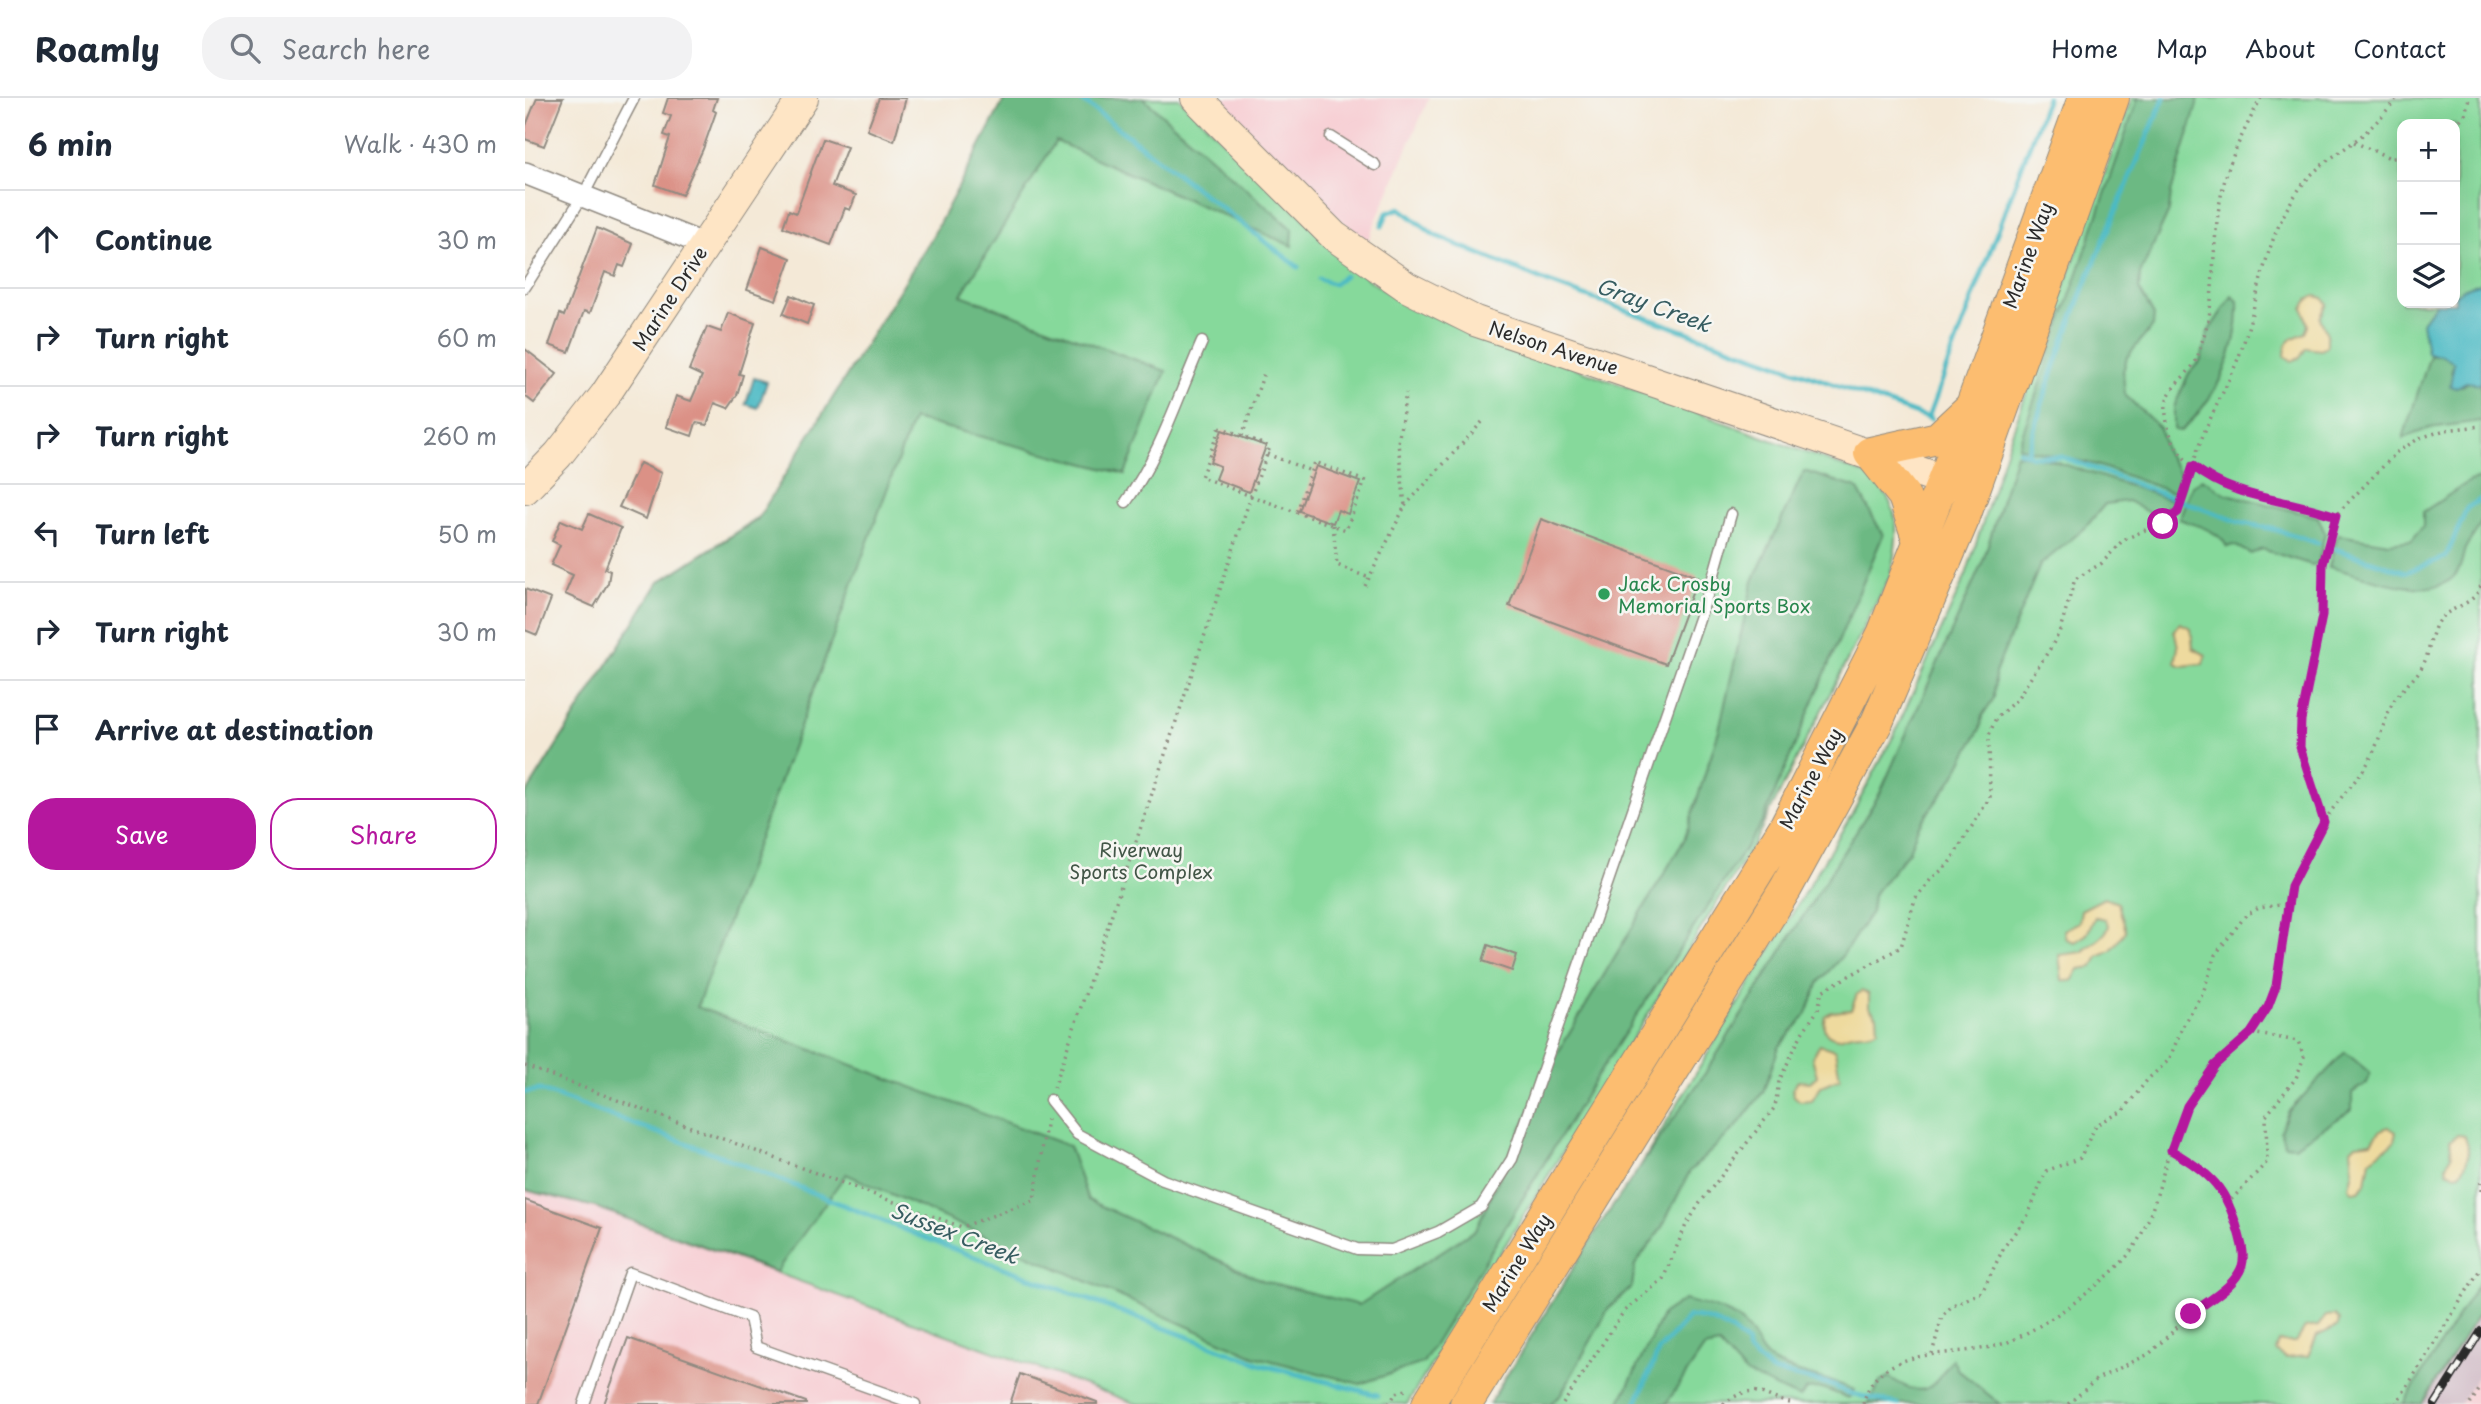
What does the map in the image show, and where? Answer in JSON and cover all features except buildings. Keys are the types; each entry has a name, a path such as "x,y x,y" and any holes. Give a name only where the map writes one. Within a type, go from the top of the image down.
{"main road":[{"name":"Marine Way","path":"1428,1404 1785,827 1883,634 1920,544 2084,98"},
{"name":"Marine Way","path":"1466,1404 1786,888 1877,722 1939,582 1974,490 2113,98"},
{"path":"1920,544 1904,496 1870,453 1938,438 1971,407"}],"street":[{"name":"Marine Drive","path":"525,489 558,455 605,395 703,244 803,98"},
{"name":"Nelson Avenue","path":"1196,98 1334,236 1407,287 1475,321 1974,490"},
{"path":"525,173 584,194 703,244"}],"lane":[{"path":"525,287 584,194 634,98"},
{"path":"1331,136 1375,165"},
{"path":"1126,502 1147,473 1160,447 1169,416 1202,342"},
{"path":"1050,1100 1077,1134 1163,1180 1357,1250 1392,1250 1439,1232 1481,1207 1512,1159 1713,581 1731,513"},
{"path":"584,1404 629,1273 750,1318 756,1347 915,1404"}],"path":[{"path":"2261,98 2226,176 2212,268 2210,313 2197,358 2179,379 2166,405 2168,422 2175,444 2184,459 2210,480 2238,492 2336,516"},
{"path":"1563,1404 1624,1311 1663,1279 1686,1225 1700,1203 1775,1107 1779,1081 1802,1033 1818,1010 1822,991 1901,947 1915,899 1931,879 1948,865 1990,797 1989,735 1992,725 2016,700 2050,649 2078,576 2102,563 2123,540 2163,524 2178,512 2189,485 2199,442 2242,347 2266,255 2276,228 2306,180 2335,153 2375,125 2397,98"},
{"path":"2460,120 2465,115 2469,98"},
{"path":"2354,142 2390,158 2397,158"},
{"path":"1242,436 1265,370"},
{"path":"1405,506 1398,443 1406,393"},
{"path":"1364,586 1405,506 1483,421"},
{"path":"2324,822 2300,747 2301,720 2322,616 2323,564 2336,516 2397,452 2420,438 2445,430 2481,426"},
{"path":"525,1066 962,1227 1034,1200 1050,1100 1251,496 1270,447 1220,427 1201,477 1251,496 1346,530 1365,481 1314,462 1297,512"},
{"path":"1267,454 1311,471"},
{"path":"1333,525 1337,565 1369,578"},
{"path":"1863,1403 1882,1372 1902,1360 1932,1354 1973,1351 2013,1340 2064,1308 2111,1272 2139,1238 2187,1106 2215,1065 2251,1033 2268,1007 2276,986 2286,904 2291,886 2324,822 2347,787 2364,768 2393,702 2421,669 2439,620 2475,597 2481,585"},
{"path":"1932,1354 1942,1316 1953,1305 1982,1292 2004,1247 2028,1215 2046,1171 2080,1158 2096,1125 2123,1111 2148,1079 2169,1060 2184,1023 2203,993 2215,955 2246,915 2259,908 2286,904"},
{"path":"2230,1201 2263,1168 2268,1155 2266,1116 2296,1078 2304,1057 2298,1041 2251,1033"},
{"path":"2069,1404 2097,1379 2149,1354 2191,1314 2228,1286 2242,1267 2244,1250 2230,1201 2201,1168 2171,1150"},
{"path":"2481,1182 2481,1192"},
{"path":"2396,1404 2481,1268"},
{"path":"2470,1404 2481,1387"},
{"path":"1723,1404 1743,1391 1754,1390 1795,1404"},
{"path":"1389,1404 1396,1393"}],"shaded area":[{"path":"1214,98 1429,98 1367,242 1314,197"},
{"path":"525,1190 595,1207 1137,1404 525,1404"},
{"path":"2481,1309 2481,1371 2460,1404 2421,1404"},
{"path":"2481,1371 2481,1404 2460,1404"}],"green space":[{"path":"1005,98 1143,98 1293,230 1292,246 1056,141 961,295 1166,371 1125,474 913,419 697,1007 1069,1146 1088,1200 1264,1281 1359,1305 1476,1229 1550,1066 1684,840 1719,730 1753,581 1804,471 1857,488 1883,535 1763,821 1594,1081 1423,1363 1360,1384 1254,1356 846,1174 776,1272 595,1207 525,1190 525,796 659,582 757,520 931,239"},
{"name":"Riverway Sports Complex","path":"1035,98 1179,98 1370,281 1418,310 1864,474 1877,484 1892,507 1896,532 1890,576 1755,841 1407,1404 1137,1404 595,1207 525,1190 525,796 659,582 759,517"},
{"path":"2132,98 2481,98 2481,1309 2421,1404 1497,1404 1852,814 1893,737 1966,575 2006,450"},
{"path":"2138,98 2199,98 2171,193 2169,211 2140,274 2139,289 2154,315 2153,326 2127,357 2123,372 2125,395 2160,428 2165,451 2182,477 2184,485 2180,495 2097,465 2018,447"},
{"path":"2232,296 2238,301 2238,319 2224,372 2194,418 2181,431 2174,430 2174,407 2189,373 2201,360 2208,332"},
{"path":"2430,355 2442,355 2454,363 2451,372 2461,386 2471,381 2481,384 2481,421 2430,428 2403,438"},
{"path":"2016,454 2051,460 2175,501 2174,509 2149,513 2128,501 2105,504 2085,528 2040,565 1995,673 1994,698 1982,716 1980,729 1953,778 1918,827 1909,851 1873,895 1871,912 1843,955 1819,982 1806,1015 1779,1047 1763,1092 1737,1126 1690,1171 1661,1229 1635,1265 1632,1287 1609,1308 1560,1396 1549,1404 1489,1404 1601,1223 1706,1072 1880,793 1983,561"},
{"path":"2481,478 2480,525 2465,549 2458,571 2445,583 2431,587 2395,585 2329,567 2338,535 2389,543 2412,540 2423,526 2423,512 2470,481"},
{"path":"2202,479 2227,494 2318,517 2325,533 2318,563 2312,565 2262,549 2251,554 2234,545 2227,547 2213,532 2179,519 2192,486"},
{"path":"2345,1052 2370,1073 2367,1083 2352,1093 2352,1110 2294,1146 2285,1145 2280,1131 2288,1112"},
{"path":"2481,1279 2481,1310 2422,1404 2403,1404"},
{"path":"1684,1300 1733,1316 1747,1328 1764,1355 1773,1362 1854,1390 1849,1398 1822,1388 1807,1389 1800,1397 1797,1396 1746,1373 1719,1345 1704,1348 1666,1404 1619,1404 1663,1314"},
{"path":"1952,1359 1958,1370 2000,1404 1869,1404 1880,1382 1889,1377 1911,1388 1926,1389 1938,1379"}],"sand":[{"path":"2315,296 2323,298 2327,304 2320,318 2327,334 2327,347 2321,350 2306,348 2300,358 2292,361 2285,356 2286,345 2293,338 2305,333 2308,326 2303,308 2308,300"},
{"path":"2180,623 2191,628 2193,648 2206,655 2203,664 2181,666 2175,663 2178,647 2174,630"},
{"path":"2104,898 2118,903 2126,931 2111,950 2098,956 2093,967 2079,969 2072,981 2062,980 2059,955 2082,952 2101,937 2109,926 2105,919 2095,917 2087,934 2075,942 2066,939 2064,930 2079,922 2081,910"},
{"path":"1861,991 1869,994 1869,1007 1877,1016 1878,1029 1840,1038 1828,1034 1824,1029 1825,1016 1831,1012 1851,1010 1857,994"},
{"path":"1820,1045 1835,1050 1840,1078 1821,1086 1812,1100 1800,1101 1794,1096 1793,1088 1798,1081 1810,1082 1817,1076 1812,1057"},
{"path":"2388,1127 2396,1132 2394,1142 2370,1160 2366,1183 2359,1191 2353,1192 2349,1187 2353,1171 2351,1149 2356,1144 2372,1142 2381,1130"},
{"path":"2457,1135 2464,1136 2468,1155 2463,1169 2454,1174 2447,1171 2446,1165 2452,1156 2450,1141"},
{"path":"2335,1315 2339,1320 2338,1326 2317,1336 2308,1356 2286,1358 2276,1351 2279,1342 2296,1342 2305,1328 2318,1326 2326,1316"}],"water":[{"path":"2481,283 2481,384 2466,382 2455,388 2450,386 2454,363 2442,355 2427,353 2422,322 2432,308 2460,308 2462,289"},
{"path":"754,378 767,382 758,408 746,404"}],"waterway":[{"name":"Gray Creek","path":"1079,98 1298,267"},
{"path":"1928,418 2047,98"},
{"path":"2027,454 2072,318 2164,98"},
{"name":"Gray Creek","path":"1382,226 1387,213 1400,208 1434,235 1549,283 1931,419"},
{"name":"Gray Creek","path":"1319,279 1334,284 1344,276"},
{"name":"Gray Creek","path":"2019,451 2032,456 2062,457 2239,522 2318,543"},
{"name":"Gray Creek","path":"2335,549 2406,572 2446,557 2467,508 2481,499"},
{"name":"Sussex Creek","path":"525,1092 540,1090 711,1152 943,1245 1263,1365 1377,1395"},
{"name":"Sussex Creek","path":"1636,1404 1659,1350 1689,1317 1713,1321 1734,1333 1747,1343 1747,1350 1771,1371 1826,1383 1852,1394 1898,1404"}],"railway":[{"path":"2435,1404 2481,1331"}],"place":[{"name":"Jack Crosby Memorial Sports Box","path":"1604,594"}],"route":[{"path":"2163,524 2178,512 2193,466 2210,480 2238,492 2278,503 2318,509 2336,516 2323,564 2322,616 2301,720 2300,747 2304,767 2324,822 2291,886 2286,904 2276,986 2268,1007 2251,1033 2215,1065 2187,1106 2171,1150 2201,1168 2230,1201 2244,1250 2242,1267 2228,1286 2191,1314"}]}
